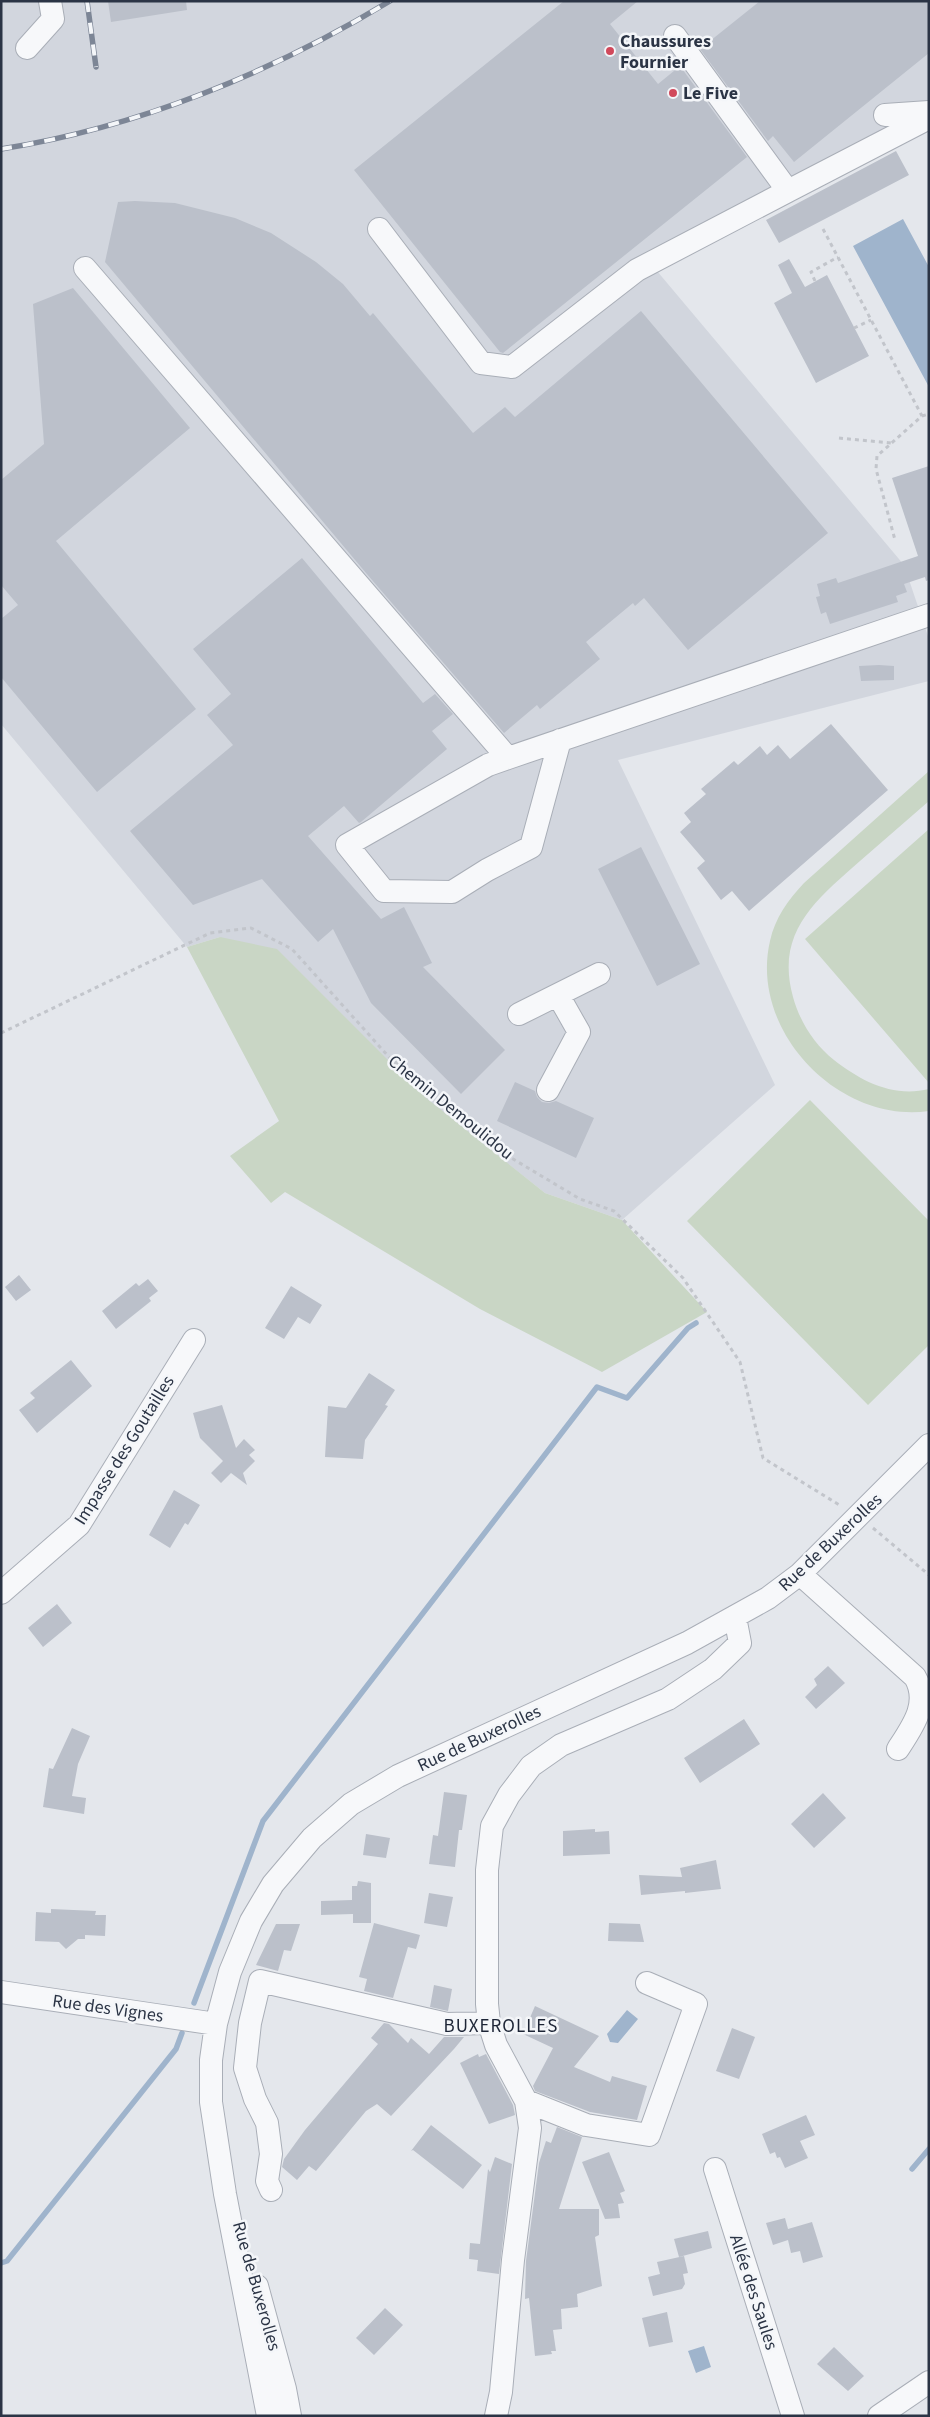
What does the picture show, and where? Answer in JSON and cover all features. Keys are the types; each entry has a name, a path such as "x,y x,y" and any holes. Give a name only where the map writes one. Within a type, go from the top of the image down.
{"street":[{"path":"27,48 53,19 50,1"},
{"path":"675,36 788,191"},
{"path":"885,115 929,112"},
{"path":"379,229 481,363 512,368 637,270 929,118"},
{"path":"85,268 508,758"},
{"path":"560,740 531,847 487,870 452,892 384,891 348,845 488,765 560,740 928,615"},
{"path":"519,1014 599,974"},
{"path":"548,1090 579,1032 558,995"},
{"name":"Impasse des Goutailles","path":"1,1593 79,1525 194,1340"},
{"name":"Rue de Buxerolles","path":"268,2416 211,2102 211,2060 216,2024 233,1964 252,1921 273,1884 312,1838 350,1804 398,1776 687,1643 768,1598 800,1574 929,1445"},
{"path":"800,1574 915,1677 922,1686 924,1703 898,1749"},
{"path":"496,2416 501,2392 513,2260 530,2128 526,2101 496,2045 489,2023 487,2004 487,1870 492,1826 509,1795 531,1766 560,1745 668,1700 713,1669 740,1643 735,1617"},
{"path":"270,2190 267,2181 271,2154 267,2123 245,2068 250,2023 260,1981 447,2024 489,2023"},
{"path":"526,2101 586,2125 650,2135 696,2004 648,1983"},
{"name":"Rue des Vignes","path":"1,1992 216,2024"},
{"name":"Rue de Buxerolles","path":"220,2158 285,2389 290,2416"},
{"name":"Allée des Saules","path":"715,2168 793,2416"},
{"path":"879,2416 929,2382"}],"path":[{"path":"823,229 922,416"},
{"path":"815,281 811,272 838,257"},
{"path":"854,328 871,320"},
{"path":"895,540 876,469 877,456 922,416 929,414"},
{"path":"840,438 892,443"},
{"name":"Chemin Demoulidou","path":"1,1033 210,933 251,928 292,949 389,1057 503,1153 580,1199 614,1211 683,1278 740,1362 763,1458 859,1517 929,1575"}],"shaded area":[{"path":"1,1 929,1 929,128 657,271 904,565 929,639 929,681 618,760 775,1085 622,1220 545,1193 220,937 187,947 1,724"}],"green space":[{"path":"929,771 929,801 844,875 815,904 803,919 795,936 790,954 789,974 796,1006 814,1040 827,1054 855,1075 878,1086 903,1091 929,1089 929,1111 895,1111 863,1103 834,1087 808,1065 787,1038 773,1007 767,975 770,941 775,925 783,910 804,883"},
{"path":"929,829 929,1083 805,939"},
{"path":"220,937 277,949 425,1097 545,1193 622,1220 707,1312 602,1372 480,1309 285,1192 271,1203 230,1156 279,1121 187,947"},
{"path":"810,1100 929,1221 929,1345 868,1405 687,1221"}],"water":[{"path":"903,219 929,267 929,387 853,246"},
{"path":"627,2010 638,2019 618,2043 610,2042 607,2034"},
{"path":"704,2346 711,2367 696,2373 688,2351"}],"building":[{"path":"108,1 186,1 187,10 111,22"},
{"path":"564,1 638,1 610,24 658,84 680,66 747,157 503,353 500,352 354,170"},
{"path":"760,1 929,1 929,53 794,162 773,136 768,141 700,49"},
{"path":"896,151 909,175 779,243 766,220"},
{"path":"118,202 175,203 235,218 271,233 316,262 343,284 370,316 373,313 473,433 505,407 515,417 641,311 828,533 688,650 644,598 635,606 633,603 586,642 600,659 540,709 537,705 504,733 366,573 105,262"},
{"path":"789,259 805,287 827,275 869,356 816,383 774,303 792,293 778,265"},
{"path":"73,288 190,428 56,541 196,709 97,792 1,677 1,619 18,605 1,585 1,480 44,444 33,304"},
{"path":"929,466 929,580 926,581 925,577 904,584 907,592 896,596 898,602 830,624 826,612 821,614 816,597 820,596 817,584 836,578 838,583 918,556 892,478"},
{"path":"302,558 423,703 435,694 453,714 432,731 447,749 361,822 359,823 344,806 308,836 381,919 404,907 432,963 423,967 505,1050 461,1094 371,1003 333,929 318,942 262,879 193,905 130,831 233,745 207,715 231,694 193,649"},
{"path":"859,666 894,666 894,680 861,681"},
{"path":"831,724 888,790 749,911 732,891 721,900 697,868 705,861 680,832 691,822 684,813 706,794 701,789 734,761 738,765 760,746 767,755 778,745 790,759"},
{"path":"641,847 700,964 657,986 598,869"},
{"path":"515,1082 535,1091 537,1097 542,1102 556,1101 594,1118 576,1158 497,1121"},
{"path":"19,1275 31,1290 16,1301 5,1287"},
{"path":"148,1279 158,1291 149,1298 151,1301 116,1329 102,1311 136,1283 139,1286"},
{"path":"291,1286 322,1305 310,1324 298,1317 284,1339 265,1328"},
{"path":"71,1360 92,1386 37,1433 19,1410 35,1398 30,1393"},
{"path":"369,1373 395,1390 385,1405 388,1406 365,1440 363,1459 325,1457 328,1406 346,1408"},
{"path":"222,1405 236,1448 244,1439 255,1450 249,1455 255,1461 243,1473 247,1485 231,1473 221,1483 211,1473 223,1461 200,1438 193,1413"},
{"path":"174,1490 200,1505 188,1525 185,1523 170,1548 149,1535"},
{"path":"57,1604 72,1623 43,1647 28,1628"},
{"path":"828,1666 845,1683 816,1709 805,1697 817,1685 814,1679"},
{"path":"744,1719 760,1744 700,1783 684,1758"},
{"path":"72,1728 90,1736 78,1764 72,1796 86,1798 84,1814 43,1807 49,1768 53,1769"},
{"path":"444,1792 467,1795 462,1830 459,1830 455,1867 429,1864 433,1835 438,1836"},
{"path":"823,1793 846,1818 814,1848 791,1824"},
{"path":"595,1829 595,1832 609,1831 610,1854 563,1856 563,1831"},
{"path":"366,1834 390,1838 386,1858 363,1855"},
{"path":"716,1860 721,1889 641,1895 639,1875 682,1877 680,1868"},
{"path":"358,1881 371,1883 371,1923 353,1923 353,1914 321,1915 321,1901 352,1900 352,1886 357,1886"},
{"path":"429,1893 453,1897 447,1927 424,1923"},
{"path":"51,1909 96,1911 95,1915 106,1915 105,1936 85,1935 85,1939 78,1939 66,1949 59,1942 35,1941 36,1912 51,1913"},
{"path":"374,1923 420,1935 416,1949 408,1947 393,1998 364,1991 367,1979 359,1977"},
{"path":"609,1923 640,1924 644,1942 608,1941"},
{"path":"276,1924 300,1924 291,1951 284,1950 278,1971 256,1965"},
{"path":"434,1985 452,1989 448,2011 430,2007"},
{"path":"535,2006 599,2036 574,2067 610,2082 612,2076 647,2086 637,2120 590,2112 535,2091 533,2086 553,2048 523,2034"},
{"path":"384,2023 389,2024 408,2043 411,2038 429,2054 444,2037 464,2037 391,2116 377,2104 366,2111 316,2171 309,2166 297,2180 282,2167 284,2159 305,2130 378,2044 371,2038"},
{"path":"732,2028 755,2037 739,2079 716,2071"},
{"path":"478,2054 479,2057 486,2054 513,2105 515,2115 489,2124 460,2063"},
{"path":"806,2115 815,2135 800,2141 808,2158 785,2168 780,2157 777,2158 775,2152 770,2154 762,2134"},
{"path":"431,2125 482,2165 463,2189 413,2150 411,2151"},
{"path":"557,2127 582,2137 559,2209 599,2209 599,2235 595,2237 602,2286 577,2294 578,2307 561,2309 562,2329 553,2330 556,2351 551,2351 552,2354 535,2356 529,2298 525,2299 526,2261 539,2163 546,2141 551,2143"},
{"path":"609,2152 625,2191 620,2193 624,2203 618,2204 620,2218 605,2219 582,2162"},
{"path":"495,2157 512,2164 499,2274 477,2271 478,2260 469,2259 470,2243 480,2244 488,2169 490,2172"},
{"path":"785,2218 788,2229 812,2222 823,2257 803,2263 800,2251 791,2253 788,2240 773,2245 766,2223"},
{"path":"708,2231 712,2248 679,2257 674,2239"},
{"path":"684,2256 688,2273 683,2274 685,2284 682,2289 653,2296 648,2277 660,2274 657,2262"},
{"path":"385,2308 403,2325 374,2355 356,2338"},
{"path":"667,2312 673,2342 649,2347 642,2318"},
{"path":"834,2347 864,2376 848,2391 817,2364"}],"waterway":[{"path":"194,2003 263,1821 597,1387 627,1398 688,1328 696,1323"},
{"path":"1,2263 7,2261 176,2049 182,2033"},
{"path":"912,2169 929,2149"}],"railway":[{"path":"87,1 96,67"},
{"path":"1,149 52,140 103,127 203,94 299,51 390,1"}],"place":[{"name":"Chaussures Fournier","path":"610,51"},
{"name":"Le Five","path":"673,93"}],"district":[{"name":"BUXEROLLES","path":"501,2025"}]}
